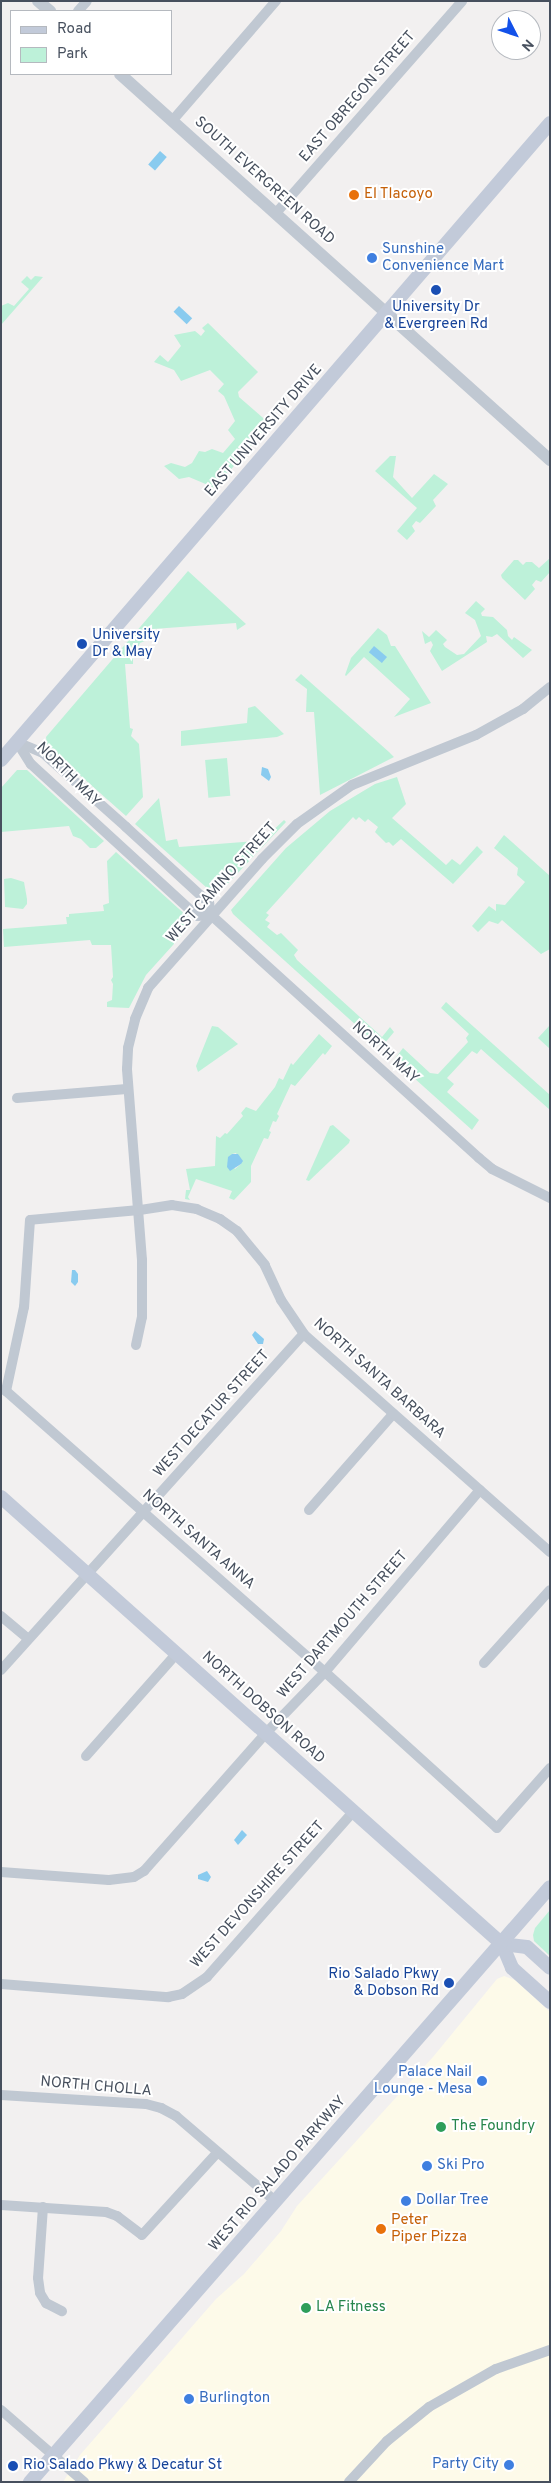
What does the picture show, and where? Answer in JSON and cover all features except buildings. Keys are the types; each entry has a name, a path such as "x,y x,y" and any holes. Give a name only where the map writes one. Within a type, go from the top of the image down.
{"main road":[{"name":"EAST UNIVERSITY DRIVE","path":"1,760 550,123"},
{"name":"NORTH DOBSON ROAD","path":"1,1497 502,1944 512,1968 550,2002"},
{"name":"WEST RIO SALADO PARKWAY","path":"30,2482 550,1887"},
{"path":"502,1944 527,1947 550,1968"}],"street":[{"path":"38,1 49,10"},
{"path":"172,121 276,1"},
{"name":"EAST OBREGON STREET","path":"276,213 462,1"},
{"name":"SOUTH EVERGREEN ROAD","path":"121,75 550,460"},
{"name":"WEST CAMINO STREET","path":"136,1345 142,1318 142,1289 139,1210 127,1089 128,1048 135,1019 148,988 278,842 333,798 352,785 476,735 522,709 550,688"},
{"name":"NORTH MAY","path":"17,742 30,764 197,916 211,915"},
{"name":"NORTH MAY","path":"17,742 43,753 210,903 211,915 479,1158 501,1174 550,1198"},
{"path":"17,1098 127,1089"},
{"name":"NORTH SANTA BARBARA","path":"30,1220 139,1210 172,1205 197,1210 220,1219 238,1231 265,1265 281,1300 304,1334 550,1552"},
{"name":"NORTH SANTA ANNA","path":"30,1220 24,1307 6,1391 324,1672 497,1828 550,1768"},
{"name":"WEST DECATUR STREET","path":"1,1670 304,1334"},
{"path":"308,1510 394,1414"},
{"name":"WEST DARTMOUTH STREET","path":"1,1872 110,1880 134,1878 155,1861 266,1733 324,1672 480,1490"},
{"path":"484,1663 550,1590"},
{"path":"1,1616 28,1639"},
{"path":"86,1756 177,1653"},
{"name":"WEST DEVONSHIRE STREET","path":"1,1984 168,1997 182,1994 207,1976 354,1811"},
{"name":"NORTH CHOLLA","path":"1,2095 146,2104 161,2108 176,2116 275,2202"},
{"path":"1,2205 106,2212 117,2216 142,2236 217,2153"},
{"path":"43,2207 38,2278 40,2293 46,2303 62,2311"},
{"path":"349,2482 387,2441 428,2407 496,2369 550,2350"},
{"path":"1,2410 84,2482"}],"shaded area":[{"path":"504,1976 515,1980 550,2012 550,2482 63,2482 80,2455 216,2299 244,2274 281,2231 297,2206 433,2057 497,1979"}],"green space":[{"path":"27,276 31,280 35,276 43,277 1,325 1,306 8,303 14,306 29,289 21,282"},
{"path":"208,323 258,372 238,392 239,397 270,424 215,488 189,477 179,479 164,466 171,463 185,467 192,463 199,451 205,452 212,449 223,453 235,439 228,430 235,421 224,396 218,391 224,384 210,370 181,381 174,370 154,362 160,355 168,362 181,346 174,335 195,331 201,336 205,331 202,328"},
{"path":"390,456 396,456 393,477 412,498 434,474 448,484 433,500 436,506 420,523 416,521 412,526 415,531 407,540 397,531 417,508 375,471"},
{"path":"550,558 550,572 541,582 536,580 532,585 535,589 525,600 502,578 501,575 514,560 518,560 523,565 526,562 532,562 539,568"},
{"path":"188,571 246,624 237,630 236,623 153,629 154,637 140,643 133,657 133,664 125,664 130,728 133,729 131,736 139,744 143,797 126,816 47,746 46,737"},
{"path":"476,601 485,609 481,613 482,616 493,617 507,630 508,636 512,640 514,637 532,650 523,658 497,634 492,637 486,636 487,642 442,671 430,651 433,645 431,641 425,644 422,631 429,637 436,630 447,640 443,644 445,647 457,655 464,654 481,636 475,620 465,613"},
{"path":"378,628 387,635 391,646 395,646 431,703 394,717 410,699 364,657 345,675 351,658"},
{"path":"301,674 394,757 320,795 314,712 306,712 307,689 295,680"},
{"path":"255,706 284,734 277,737 181,746 181,731 247,723 248,708"},
{"path":"227,758 230,796 208,798 205,760"},
{"path":"17,770 27,770 104,841 96,848 90,848 81,839 73,836 69,826 1,832 1,788"},
{"path":"397,777 406,804 392,818 446,865 452,859 460,865 477,846 483,852 453,884 401,839 393,846 389,842 386,843 375,832 378,827 368,819 365,822 359,817 356,820 353,817 266,913 269,915 265,920 270,923 267,927 277,935 281,933 298,950 294,955 297,960 382,1037 390,1027 394,1032 384,1044 378,1045 233,914 231,910 286,848 330,811 375,784"},
{"path":"159,798 166,841 177,839 179,847 256,841 266,837 284,820 286,822 216,896 135,824"},
{"path":"504,835 550,876 550,949 541,954 502,920 498,924 489,921 478,932 472,926 489,906 496,911 496,904 505,905 525,882 517,875 518,868 494,848"},
{"path":"116,852 189,918 191,925 146,975 129,1008 107,1007 107,1002 112,1000 111,945 92,945 90,940 4,947 3,929 67,924 66,917 69,917 69,914 104,911 103,905 109,903 107,861"},
{"path":"11,878 24,882 27,904 23,909 5,907 4,879"},
{"path":"446,1002 550,1095 550,1110 481,1049 477,1054 472,1051 447,1078 454,1084 447,1092 479,1120 472,1130 394,1060 403,1048 430,1073 438,1074 468,1042 466,1038 469,1034 441,1008"},
{"path":"550,1025 550,1049 538,1038"},
{"path":"212,1026 218,1027 238,1044 198,1072 196,1066"},
{"path":"319,1034 332,1046 325,1055 323,1053 295,1086 291,1084 277,1114 279,1116 276,1122 273,1121 268,1139 264,1138 251,1166 251,1182 234,1200 229,1198 232,1191 196,1179 188,1197 190,1200 185,1199 186,1190 190,1190 186,1169 215,1166 216,1136 220,1138 225,1133 227,1134 243,1116 241,1113 246,1107 256,1111 275,1087 279,1078 283,1080 291,1063 293,1065","holes":["236,1153 241,1164 235,1169 229,1161 232,1154"]},
{"path":"333,1125 350,1140 349,1143 309,1181 306,1180 330,1126"},
{"path":"550,1910 550,1956 534,1941 533,1935 535,1928"}],"water":[{"path":"160,151 167,157 155,170 148,165"},
{"path":"179,306 192,318 187,324 174,312"},
{"path":"374,646 387,657 382,663 369,652"},
{"path":"262,767 268,769 271,777 269,781 261,775"},
{"path":"232,1154 238,1154 243,1161 230,1171 227,1167 228,1157"},
{"path":"72,1270 75,1270 78,1274 78,1282 75,1286 71,1282"},
{"path":"255,1331 264,1339 263,1344 258,1344 252,1335"},
{"path":"242,1830 247,1835 238,1845 234,1840"},
{"path":"207,1871 211,1877 208,1882 198,1879 198,1875"}],"place":[{"name":"El Tlacoyo","path":"354,195"},
{"name":"Sunshine Convenience Mart","path":"372,258"},
{"name":"University Dr & Evergreen Rd","path":"436,290"},
{"name":"University Dr & May","path":"82,644"},
{"name":"Rio Salado Pkwy & Dobson Rd","path":"449,1983"},
{"name":"Palace Nail Lounge - Mesa","path":"482,2081"},
{"name":"The Foundry","path":"441,2127"},
{"name":"Ski Pro","path":"427,2166"},
{"name":"Dollar Tree","path":"406,2201"},
{"name":"Peter Piper Pizza","path":"381,2229"},
{"name":"LA Fitness","path":"306,2308"},
{"name":"Burlington","path":"189,2399"},
{"name":"Party City","path":"509,2465"},
{"name":"Rio Salado Pkwy & Decatur St","path":"13,2466"}]}
